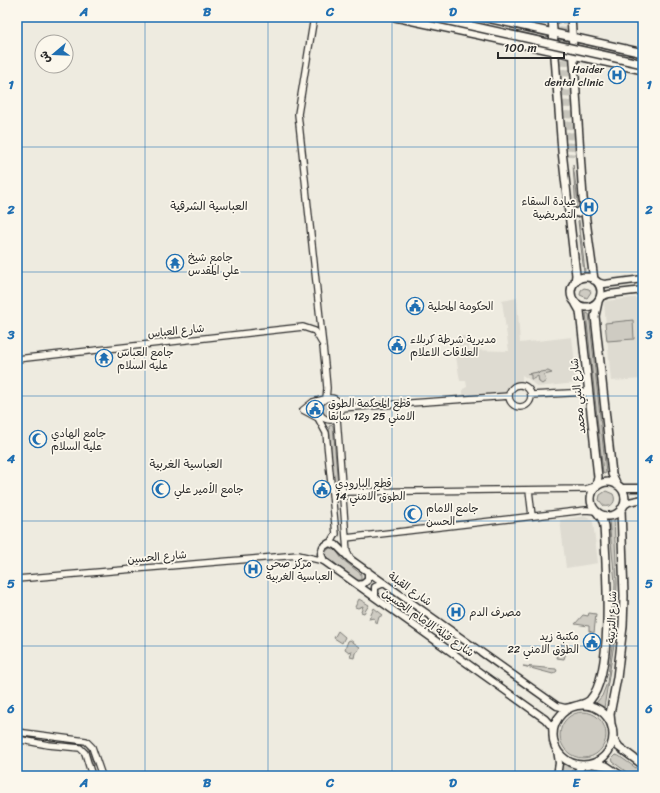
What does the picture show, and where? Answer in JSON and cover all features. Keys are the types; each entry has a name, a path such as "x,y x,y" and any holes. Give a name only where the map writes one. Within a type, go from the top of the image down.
{"highway":[{"path":"395,17 643,70"},
{"path":"431,17 643,64"},
{"path":"452,17 643,59"},
{"path":"483,17 643,53"},
{"path":"537,29 547,27 552,17"},
{"path":"552,17 562,151 569,199 576,276 571,294 576,304 587,307 599,299"},
{"path":"571,20 585,222 595,281 600,288 595,316 612,474 619,486 624,498 622,508 609,516 596,511 591,502 593,490 596,486 606,482 619,486"},
{"path":"571,20 576,35 585,40"},
{"path":"537,47 548,53 556,70"},
{"path":"574,69 577,60 583,57"},
{"path":"569,199 571,156 583,198"},
{"path":"570,211 577,213 584,209"},
{"path":"571,221 578,218 585,222"},
{"path":"575,282 585,277 595,281"},
{"name":"شارع النبي محمد","path":"576,304 580,311 598,477 596,486"},
{"name":"شارع التربية","path":"611,724 610,714 618,678 623,626 624,596 622,508"},
{"name":"شارع التربية","path":"579,705 589,701 595,691 600,675 606,644 608,593 604,526 602,519 596,511"},
{"path":"586,765 603,758 611,745 613,738 611,724 608,717 595,707 579,705 571,707 558,719 553,736 557,750 568,761 586,765 601,764 621,776"},
{"path":"613,738 620,748 643,764"}],"main road":[{"path":"314,17 298,114 327,388 325,399 319,406 320,416 328,421 337,418"},
{"path":"595,281 604,284 643,279"},
{"path":"599,299 609,294 643,290"},
{"name":"شارع العباس","path":"17,359 303,327 315,331 324,351"},
{"path":"509,396 513,388 519,386 525,387 531,394"},
{"path":"531,394 588,392"},
{"path":"509,396 513,404 520,407 529,403 531,394"},
{"path":"341,408 509,396"},
{"path":"324,561 321,556 321,549 324,545 331,543 336,534 326,433 318,418 303,410 311,402 325,399 336,400 341,408"},
{"path":"341,408 337,418 347,554 350,559"},
{"path":"342,492 588,489 596,486"},
{"path":"619,486 643,488"},
{"path":"529,490 532,516"},
{"path":"622,508 629,502 643,499"},
{"path":"346,538 532,516 588,510 596,511"},
{"name":"شارع القبلة","path":"331,543 336,545 350,559 557,706 565,708 571,707"},
{"name":"شارع قبلة الإمام الحسين","path":"298,555 324,561 375,597 543,717 551,725 553,736"},
{"name":"شارع الحسين","path":"17,579 298,555"},
{"path":"358,585 363,584 368,580 368,571"},
{"path":"375,597 375,587 384,583"},
{"path":"17,732 86,741 92,747 102,776"},
{"path":"17,739 48,745 80,748 85,753 92,776"},
{"path":"557,750 559,763 557,776"},
{"path":"574,776 586,765"}],"shaded area":[{"path":"573,164 579,210 576,210"},
{"path":"579,220 585,271 584,273 578,221"},
{"path":"584,288 589,289 591,292 587,298 580,295 581,290"},
{"path":"643,297 643,379 611,381 604,303 605,301"},
{"path":"517,298 520,343 572,337 577,383 537,387 522,375 522,386 513,388 509,396 463,400 463,389 467,387 466,381 460,381 454,344 459,343 458,336 468,336 469,350 509,351 502,301"},
{"path":"586,313 589,314 606,473 604,474 603,473"},
{"path":"633,320 634,339 607,341 605,323"},
{"path":"548,371 552,373 544,375 546,381 542,384 539,382 538,376 531,379 531,375 527,374 538,372 538,374 540,372"},
{"path":"327,401 333,401 338,406 336,415 333,417 327,417 322,412 322,406"},
{"path":"333,425 338,486 334,487 329,426"},
{"path":"606,491 613,494 614,497 613,503 609,506 604,506 599,500 600,495"},
{"path":"586,516 593,522 598,563 566,568 560,520"},
{"path":"614,519 617,583 615,638 604,708 596,703 602,696 607,683 613,638 615,583 609,520"},
{"path":"330,548 336,550 342,559 361,574 361,580 356,580 327,557 325,552"},
{"path":"359,599 369,605 364,613 361,612 363,606 358,608 355,607"},
{"path":"374,608 383,615 379,617 377,624 374,618 369,619"},
{"path":"589,613 596,614 594,633 589,631 589,626 575,624 583,615 588,616"},
{"path":"338,631 345,637 342,643 334,638"},
{"path":"350,640 360,647 355,653 354,658 350,657 352,651 349,652 345,649 348,641"},
{"path":"561,644 566,644 567,649 564,659 557,658"},
{"path":"523,666 556,669 557,671 553,674"},
{"path":"583,712 596,716 602,722 606,735 602,748 596,754 583,758 570,754 564,748 560,735 564,722 570,716"},
{"path":"50,740 86,744 94,765 91,766 86,749 83,746 50,742"},
{"path":"615,755 619,756 643,773 643,776 632,776 613,762 612,758"},
{"path":"561,762 569,767 576,768 571,776 560,776"}],"tunnel":[{"path":"558,17 568,156"},
{"path":"565,17 575,156"}],"place":[{"name":"Haider dental clinic","path":"617,75"},
{"name":"عيادة السقاء التمريضية","path":"589,207"},
{"name":"جامع شيخ علي المقدس","path":"175,263"},
{"name":"الحكومة المحلية","path":"415,306"},
{"name":"مديرية شرطة كربلاء العلاقات الاعلام","path":"397,345"},
{"name":"جامع العباس عليه السلام","path":"104,358"},
{"name":"قطع المحكمة الطوق الامني 25 و12 سابقا","path":"315,409"},
{"name":"جامع الهادي عليه السلام","path":"38,439"},
{"name":"جامع الأمير علي","path":"161,489"},
{"name":"قطع البارودي الطوق الامني 14","path":"322,489"},
{"name":"جامع الامام الحسن","path":"413,514"},
{"name":"مركز صحي العباسية الغربية","path":"253,569"},
{"name":"مصرف الدم","path":"456,612"},
{"name":"مكتبة زيد الطوق الامني 22","path":"592,642"}],"district":[{"name":"العباسية الشرقية","path":"209,206"},
{"name":"العباسية الغربية","path":"186,464"}]}
